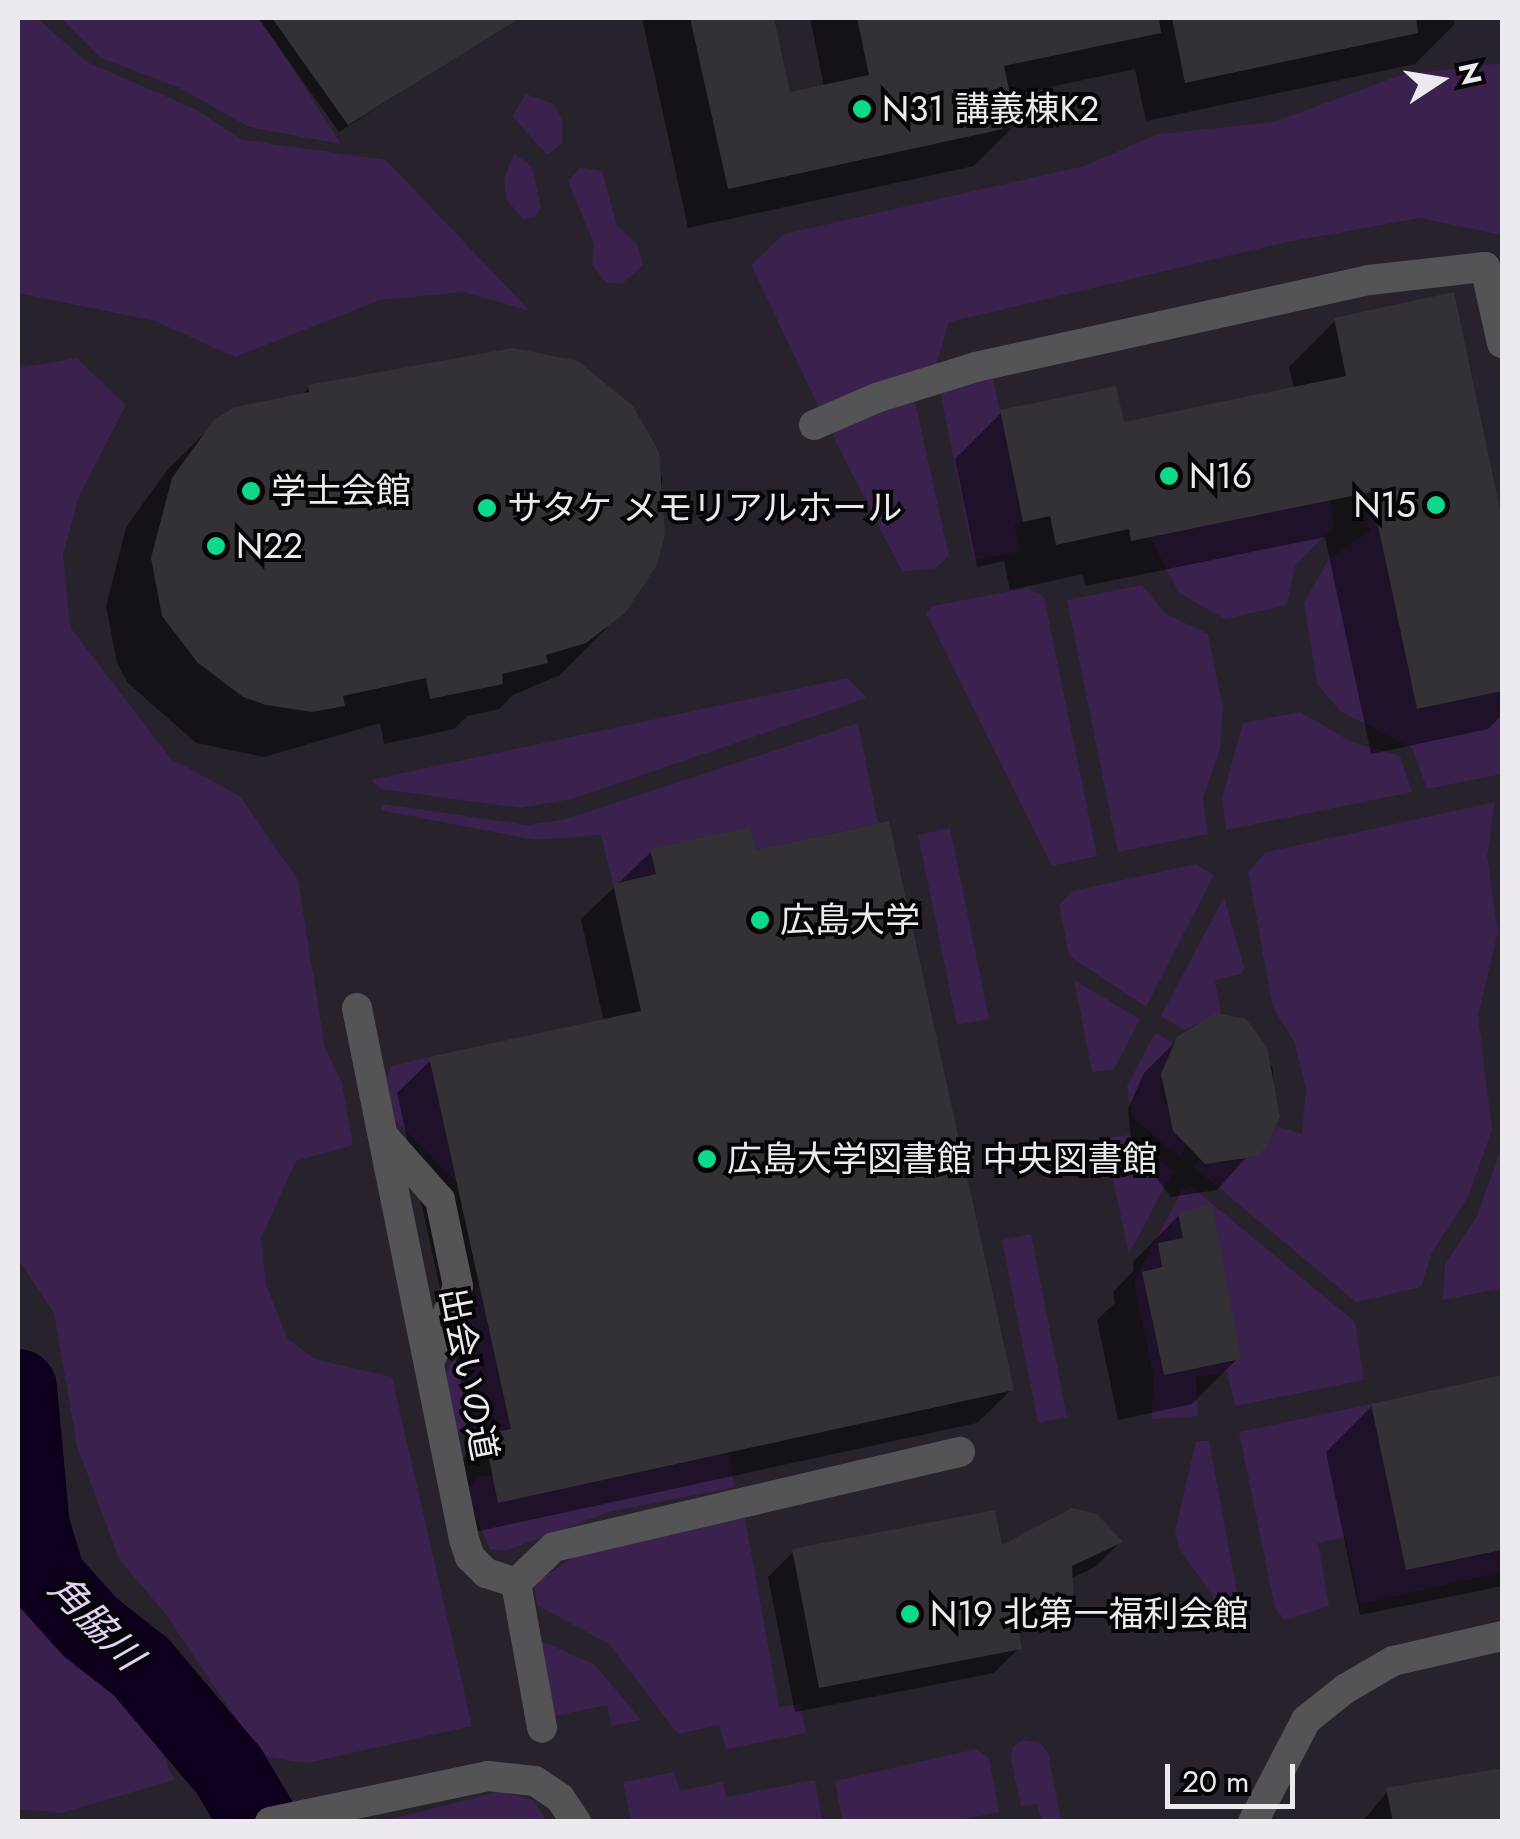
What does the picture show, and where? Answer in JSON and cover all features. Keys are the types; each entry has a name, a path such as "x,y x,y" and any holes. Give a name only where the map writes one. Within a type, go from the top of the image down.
{"lane":[{"path":"814,426 876,398 976,367 1370,280 1485,267 1502,343"},
{"name":"出会いの道","path":"358,1008 470,1557 486,1572 516,1584"},
{"path":"383,1135 440,1200 458,1286 430,1364"},
{"path":"542,1728 516,1584 554,1547 960,1452"},
{"path":"1253,1822 1306,1720 1344,1689 1393,1661 1502,1636"},
{"path":"270,1822 488,1776 535,1781 560,1798 576,1822"}],"shaded area":[{"name":"広島大学","path":"18,18 1502,18 1502,1821 18,1821"},
{"path":"18,18 37,18 87,62 195,109 243,140 386,160 530,311 464,292 380,300 235,357 155,321 18,293"},
{"path":"61,18 260,18 341,144 249,127 178,87 101,58"},
{"path":"1502,63 1502,235 1420,218 1287,242 949,322 935,368 821,412 751,265 784,234 1084,166 1158,134 1274,122 1401,75"},
{"path":"526,94 554,104 562,119 562,143 547,155 512,116"},
{"path":"514,153 532,167 541,207 535,217 523,219 506,199 504,179"},
{"path":"581,167 602,171 617,225 638,245 643,265 622,284 606,283 592,264 594,244 568,181"},
{"path":"77,358 126,405 79,496 63,554 70,627 171,759 240,796 298,880 325,1048 342,1083 353,1145 296,1161 261,1238 266,1284 287,1338 315,1359 392,1377 472,1726 307,1763 261,1756 164,1612 119,1559 77,1446 54,1313 18,1259 18,368"},
{"path":"993,379 1023,522 1014,524 1020,551 974,560 940,391"},
{"path":"914,397 949,556 936,568 902,572 830,430"},
{"path":"1361,444 1417,709 1502,691 1502,774 1427,789 1412,748 1340,711 1317,684 1304,603 1328,560 1370,531 1351,446"},
{"path":"1329,500 1334,526 1295,566 1287,605 1225,619 1179,593 1150,537"},
{"path":"1142,585 1166,614 1208,634 1223,709 1220,749 1203,798 1208,834 1118,852 1067,600"},
{"path":"1027,588 1044,597 1097,856 1052,866 926,613 932,606"},
{"path":"847,678 867,698 572,799 520,808 381,789 370,780"},
{"path":"1300,712 1352,742 1400,756 1412,792 1226,830 1222,798 1243,723"},
{"path":"858,723 878,823 756,850 750,827 651,849 656,874 613,884 601,835 534,840 380,810 384,804 527,825 566,819"},
{"path":"1495,802 1487,856 1498,932 1478,1015 1492,1130 1468,1197 1432,1252 1421,1287 1356,1302 1194,1167 1201,1158 1224,1163 1254,1157 1277,1126 1302,1134 1306,1089 1294,1041 1273,1008 1248,872 1266,852"},
{"path":"950,828 989,1019 957,1025 918,835"},
{"path":"1196,864 1214,875 1146,1007 1069,956 1059,905 1072,891"},
{"path":"1224,897 1244,967 1241,974 1215,980 1221,1014 1184,1030 1161,1016"},
{"path":"1074,980 1140,1019 1114,1069 1092,1072"},
{"path":"1155,1033 1173,1043 1161,1094 1186,1146 1180,1157 1133,1118 1127,1086"},
{"path":"429,1057 457,1183 395,1120 386,1078 391,1066"},
{"path":"1129,1135 1173,1171 1129,1254 1104,1138"},
{"path":"1502,1146 1502,1288 1443,1300 1445,1264 1477,1216"},
{"path":"1192,1187 1355,1322 1364,1380 1235,1406 1227,1372 1196,1377 1198,1416 1152,1419 1153,1375 1134,1281 1182,1190"},
{"path":"1031,1234 1067,1417 1038,1423 1002,1240"},
{"path":"479,1283 511,1429 466,1437 456,1431 445,1377"},
{"path":"1371,1404 1406,1570 1502,1550 1502,1572 1360,1604 1345,1537 1318,1543 1329,1606 1285,1620 1275,1608 1239,1432"},
{"path":"1196,1441 1209,1441 1244,1630 1236,1630 1179,1548 1175,1531"},
{"path":"728,1453 735,1487 609,1512 505,1551 490,1549 471,1506 470,1488 477,1477"},
{"path":"745,1518 779,1707 800,1704 806,1733 726,1749 719,1725 678,1734 609,1644 537,1605 534,1584 574,1556"},
{"path":"18,1564 28,1591 58,1629 141,1703 174,1780 61,1813 18,1809"},
{"path":"541,1641 594,1664 641,1720 612,1726 607,1705 555,1716"},
{"path":"1023,1740 1040,1743 1048,1753 1061,1821 1042,1821 1037,1804 1021,1806 1011,1759 1012,1748"},
{"path":"976,1749 989,1758 999,1812 956,1821 842,1821 835,1781"},
{"path":"674,1772 680,1791 723,1782 726,1797 815,1780 822,1821 631,1821 623,1782"},
{"path":"501,1791 533,1800 547,1821 379,1822"}],"building":[{"path":"272,18 520,18 348,125"},
{"name":"N31 講義棟K2","path":"690,18 774,18 790,92 869,75 857,18 1159,18 1161,33 1004,66 1017,126 728,189"},
{"path":"1172,18 1416,18 1418,33 1185,83"},
{"path":"1454,292 1502,519 1502,691 1417,709 1371,492 1131,541 1129,529 1056,545 1050,516 1023,522 1000,410 1116,386 1124,422 1346,376 1334,318"},
{"path":"513,348 578,361 633,406 659,452 665,534 657,565 625,613 586,643 546,655 548,663 502,674 503,684 430,699 426,678 343,696 345,706 312,712 266,705 243,697 198,663 162,616 151,558 172,478 214,420 235,407 309,392 308,385"},
{"name":"広島大学図書館 中央図書館","path":"889,821 1014,1390 498,1503 484,1434 511,1429 429,1057 641,1011 613,884 656,874 650,849 750,827 756,850"},
{"path":"1216,1013 1246,1019 1267,1047 1280,1117 1266,1148 1254,1157 1205,1164 1173,1131 1161,1074 1177,1037"},
{"path":"1212,1205 1241,1359 1164,1375 1142,1272 1162,1267 1158,1243 1183,1238 1178,1213"},
{"path":"1502,1375 1502,1550 1406,1570 1371,1404"},
{"name":"N19 北第一福利会館","path":"1072,1508 1097,1514 1123,1542 1072,1566 1074,1607 1013,1600 1022,1649 819,1688 792,1549 995,1510 1002,1545"},
{"path":"1502,1768 1502,1822 1393,1822 1386,1788"}],"waterway":[{"name":"角脇川","path":"18,1388 31,1527 47,1579 90,1627 141,1667 229,1771 259,1822"}],"place":[{"name":"N31 講義棟K2","path":"862,109"},
{"name":"N16","path":"1169,476"},
{"name":"学士会館","path":"251,491"},
{"name":"N15","path":"1436,505"},
{"name":"サタケ メモリアルホール","path":"487,508"},
{"name":"N22","path":"216,546"},
{"name":"広島大学","path":"760,920"},
{"name":"広島大学図書館 中央図書館","path":"707,1159"},
{"name":"N19 北第一福利会館","path":"910,1614"}]}
